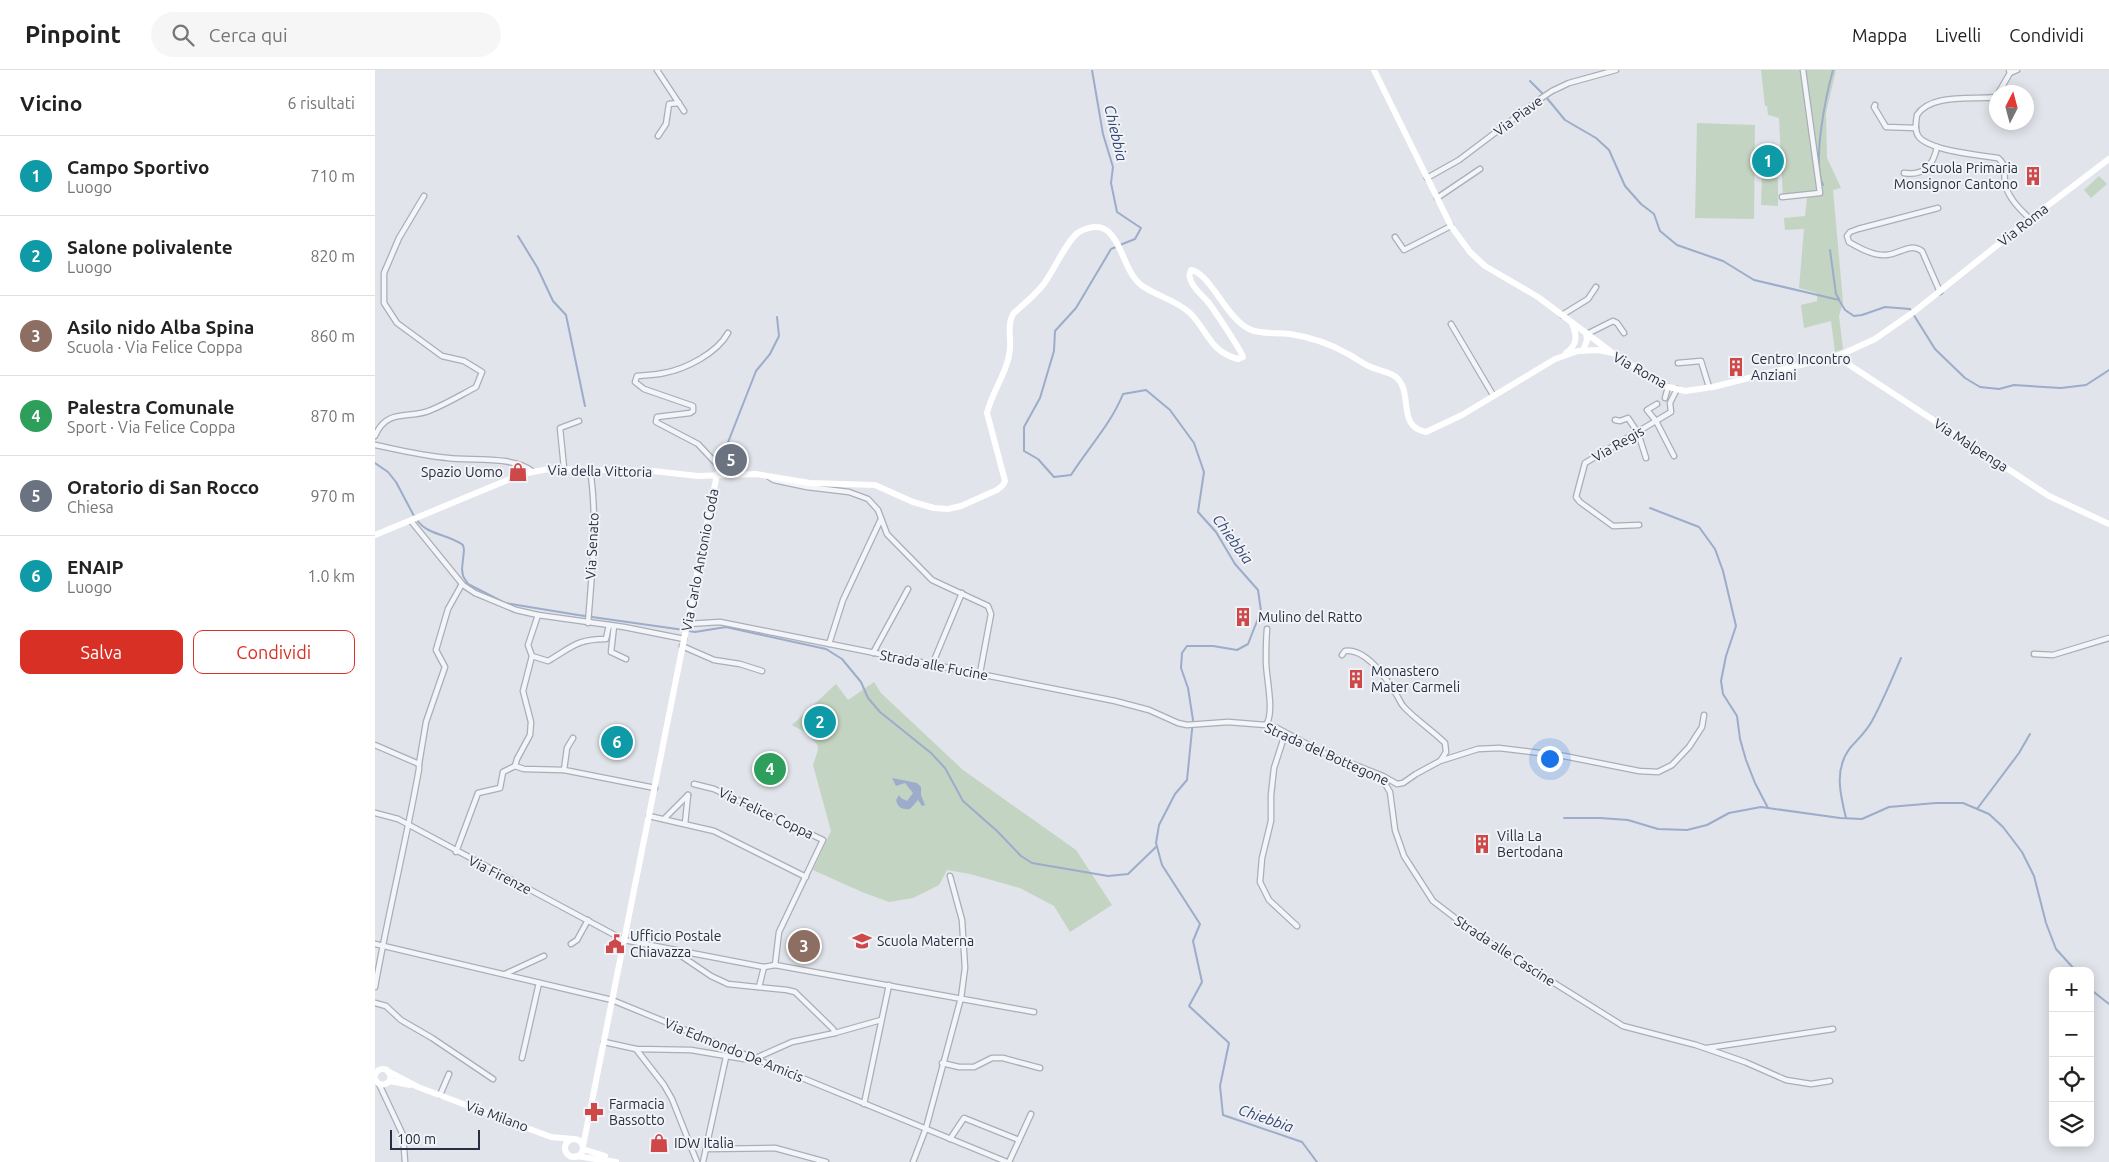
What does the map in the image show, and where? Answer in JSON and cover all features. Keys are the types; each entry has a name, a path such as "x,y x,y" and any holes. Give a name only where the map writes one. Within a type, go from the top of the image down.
{"street":[{"path":"657,70 683,110"},
{"path":"1374,70 1451,226 1470,252 1485,266 1523,287 1613,354"},
{"name":"Via Piave","path":"1427,178 1459,160 1552,91 1569,83 1615,70"},
{"path":"1781,197 1819,193 1803,70"},
{"path":"2002,85 2009,72 2017,70"},
{"path":"1989,98 1938,101 1927,104 1917,115 1916,128 1920,138 1937,147 1998,158 2005,167 2006,186 2016,205 2030,219"},
{"path":"658,136 666,124 669,104 679,103"},
{"path":"1875,104 1874,107 1886,127 1916,128"},
{"path":"1904,173 1923,172 1934,159 1937,147"},
{"name":"Via Roma","path":"1291,334 1331,346 1375,370 1389,373 1397,378 1403,385 1410,423 1419,431 1426,432 1439,427 1555,359 1583,351 1598,350 1613,354 1668,388 1685,391 1709,387 1822,360 1839,355 1875,339 1940,292 2030,219 2109,159"},
{"path":"1437,198 1480,170"},
{"path":"375,436 378,428 395,415 429,412 476,387 482,372 464,361 442,356 397,323 385,303 384,274 399,238 424,196"},
{"path":"1938,208 1850,232 1847,236 1849,242 1877,254 1886,255 1911,247 1918,248 1922,251 1940,292"},
{"path":"1395,237 1404,250 1451,226"},
{"name":"Via della Vittoria","path":"375,535 532,471 564,468 653,471 698,476 756,474 810,483 875,485 913,502 934,508 961,506 1001,488 1003,485 1005,476 987,413 989,402 1008,358 1010,320 1013,314 1043,285 1077,233 1089,228 1101,227 1114,236 1132,274 1141,285 1175,302 1191,314 1218,351 1238,359 1243,357 1242,351 1233,342 1209,304 1190,280 1189,274 1191,270 1202,274 1223,305 1239,322 1248,328 1258,332 1291,334"},
{"path":"1562,315 1588,299 1596,287"},
{"path":"1586,334 1613,321 1617,323 1624,333"},
{"path":"1571,322 1576,333 1576,340 1583,351"},
{"path":"1451,324 1493,395"},
{"path":"726,474 698,444 656,422 657,417 690,413 693,411 693,406 644,389 635,382 637,376 664,374 698,360 724,341 728,333"},
{"path":"1583,351 1587,340 1586,334"},
{"path":"1555,359 1569,351 1576,340"},
{"name":"Via Malpenga","path":"1839,355 1852,366 2049,496 2109,524"},
{"path":"1677,363 1701,361 1709,387"},
{"path":"1665,398 1668,388"},
{"name":"Via Regis","path":"1639,525 1613,526 1577,497 1585,463 1671,412 1670,403 1677,389"},
{"path":"1657,404 1647,410 1656,421 1674,456"},
{"path":"1615,420 1620,421 1628,418 1638,433 1646,458"},
{"path":"564,468 560,428 579,421"},
{"path":"375,445 450,459 513,463 526,466 532,471"},
{"path":"721,468 723,454"},
{"name":"Via Senato","path":"588,623 595,525 594,495 590,469"},
{"name":"Via Carlo Antonio Coda","path":"583,1148 717,474"},
{"path":"769,477 790,484 857,495 868,499 881,519 887,534 932,580 988,606 991,614 980,674"},
{"path":"415,519 462,584 475,593 516,610 538,615 611,625 684,639"},
{"path":"829,644 843,600 881,519"},
{"path":"375,987 409,825 426,722 445,668 436,650 448,609 462,584"},
{"path":"873,653 908,588"},
{"path":"931,665 962,593"},
{"path":"515,766 529,735 531,722 523,691 532,656 528,644 538,615"},
{"name":"Strada alle Fucine","path":"687,624 720,622 1115,701 1149,710 1178,723"},
{"path":"532,656 548,662 577,643 589,639 606,639 611,625"},
{"path":"611,625 611,652 626,659"},
{"path":"1265,725 1269,721 1270,712 1266,663 1267,629"},
{"path":"2034,654 2053,655 2109,638"},
{"name":"Via Carlo Antonio Coda","path":"682,646 714,660 740,664 762,671"},
{"path":"1342,655 1345,651 1360,652 1397,694 1402,706 1445,743 1446,752 1440,761"},
{"name":"Strada del Bottegone","path":"1178,723 1187,725 1228,722 1265,725 1322,752 1381,776 1393,783 1400,784 1440,761 1478,748 1499,748 1563,756 1639,771 1657,772 1672,765 1689,747 1702,727 1704,715"},
{"path":"1285,734 1274,768 1271,821 1260,882 1269,900 1297,926"},
{"path":"564,770 567,748 573,738"},
{"path":"375,745 419,764"},
{"path":"456,852 478,793 500,788 503,772 515,766 524,769 564,770 655,788"},
{"name":"Strada alle Cascine","path":"1381,776 1389,792 1395,830 1404,856 1428,895 1440,908 1477,934 1623,1026 1705,1048 1745,1062 1786,1080 1811,1084 1830,1082"},
{"name":"Via Felice Coppa","path":"694,784 714,789 823,840 779,932 775,965"},
{"path":"664,819 688,795 685,824"},
{"name":"Via Firenze","path":"375,813 398,819 456,852 624,940"},
{"path":"649,816 715,831 806,877"},
{"path":"913,1162 926,1128 961,998 965,968 965,935 950,876"},
{"path":"571,944 577,940 588,920"},
{"path":"624,940 764,967 775,965 889,984 1034,1012"},
{"name":"Via Edmondo De Amicis","path":"375,944 612,1000 1008,1162"},
{"path":"671,949 729,984 795,992 835,1033"},
{"path":"505,974 544,956"},
{"path":"759,987 764,967"},
{"path":"522,1058 539,983"},
{"path":"864,1104 889,984"},
{"path":"375,1003 387,1006 401,1020 433,1038 493,1079"},
{"path":"604,1042 636,1049 691,1050 744,1060 756,1058 792,1042 835,1033 881,1020"},
{"path":"1705,1048 1833,1029"},
{"path":"636,1049 664,1085 672,1099 697,1162"},
{"path":"703,1162 726,1057"},
{"path":"942,1063 959,1068 974,1067 992,1058 1003,1058 1040,1068"},
{"path":"377,1069 376,1079 403,1135 405,1162"},
{"name":"Via Milano","path":"377,1069 385,1069 419,1087 553,1138 574,1139"},
{"path":"386,1098 389,1072"},
{"path":"440,1095 449,1074"},
{"name":"Via Milano","path":"376,1079 419,1087"},
{"path":"1008,1162 1031,1114"},
{"path":"950,1139 964,1118 1019,1140"},
{"name":"Via Carlo Antonio Coda","path":"574,1139 582,1134 587,1125"},
{"name":"Via Milano","path":"553,1138 566,1149 568,1154 613,1161"},
{"path":"566,1149 567,1142 574,1139 579,1140 583,1148 613,1161"},
{"path":"576,1156 583,1148"},
{"path":"706,1149 775,1148 826,1162"}],"green space":[{"path":"1761,70 1836,70 1826,113 1827,158 1841,188 1833,190 1843,302 1839,316 1843,349 1835,352 1831,321 1804,328 1801,305 1817,301 1817,293 1799,288 1804,229 1785,230 1784,218 1805,216 1807,197 1783,199 1779,118 1768,115 1767,106 1765,106"},
{"path":"1697,123 1755,125 1754,219 1695,218"},
{"path":"1762,176 1778,177 1778,206 1761,205"},
{"path":"2099,176 2107,184 2091,198 2084,190"},
{"path":"874,682 881,693 963,770 1076,850 1112,905 1070,932 1054,906 1020,888 970,874 947,870 939,885 913,898 889,902 813,870 831,831 813,765 818,750 817,744 805,732 792,725 836,684 848,700"}],"water":[{"path":"892,778 917,783 921,787 921,795 925,805 922,806 918,800 910,809 899,807 896,800 899,795 907,801 913,793 905,783 896,786"}],"waterway":[{"name":"Chiebbia","path":"1092,70 1103,134 1113,167 1111,183 1117,212 1141,228 1135,239 1120,245"},
{"path":"1823,185 1820,174 1819,145 1833,70"},
{"path":"1530,81 1543,94"},
{"path":"1546,97 1565,120 1596,138 1609,150 1625,186 1641,204 1654,214 1660,231 1677,245 1723,261 1754,280 1839,300 1845,310 1854,316 1885,307 1910,309 1935,349 1965,378 1980,387 1999,389 2014,385 2061,388 2086,385 2109,370"},
{"path":"518,236 537,267 553,301 566,315 585,406"},
{"name":"Chiebbia","path":"1116,247 1111,249 1076,308 1055,331 1054,351 1040,398 1024,427 1024,451 1038,459 1054,477 1071,475 1106,426 1123,394 1146,390 1170,410 1194,443 1204,472 1198,512 1216,532 1235,564 1258,590 1261,611 1248,644 1237,650 1213,646 1187,646 1182,653 1181,668 1188,688 1193,720 1187,780 1175,794 1159,825 1156,843 1162,865 1200,924 1193,941 1202,982 1189,1006 1229,1043 1220,1086 1223,1115 1302,1142 1317,1162"},
{"path":"1830,250 1836,294 1839,299"},
{"path":"725,450 756,371 770,354 779,336 777,317"},
{"path":"375,463 388,472 396,482 414,516"},
{"path":"1650,508 1699,527 1715,549 1723,571 1736,626 1726,656 1721,681 1723,694 1737,716 1740,739 1746,760 1768,808"},
{"path":"417,520 426,529 463,545 462,569 463,576 468,584 505,603 684,630"},
{"path":"689,631 695,632 726,627 826,649 842,659 861,682 868,698 880,712 931,753 945,768 963,801 997,831 1021,856 1032,863 1108,876 1128,874 1156,847"},
{"path":"1846,818 1840,791 1842,764 1850,748 1865,732 1872,721 1901,658"},
{"path":"1977,809 2019,753 2030,734"},
{"path":"1564,818 1628,820 1658,829 1687,830 1707,825 1729,813 1761,807 1840,818 1862,819 1889,807 1963,803 1989,814 2003,827 2022,852 2034,876 2046,923 2056,949 2072,967"},
{"path":"2094,992 2109,1004"}],"place":[{"name":"Campo Sportivo","path":"1768,161"},
{"name":"Scuola Primaria Monsignor Cantono","path":"2033,176"},
{"name":"Centro Incontro Anziani","path":"1736,367"},
{"name":"Oratorio di San Rocco","path":"731,460"},
{"name":"Spazio Uomo","path":"518,472"},
{"name":"Mulino del Ratto","path":"1243,617"},
{"name":"Monastero Mater Carmeli","path":"1356,679"},
{"name":"Salone polivalente","path":"820,722"},
{"name":"ENAIP","path":"617,742"},
{"name":"Palestra Comunale","path":"770,769"},
{"name":"Villa La Bertodana","path":"1482,844"},
{"name":"Scuola Materna","path":"862,941"},
{"name":"Ufficio Postale Chiavazza","path":"615,944"},
{"name":"Asilo nido Alba Spina","path":"804,946"},
{"name":"Farmacia Bassotto","path":"594,1112"},
{"name":"IDW Italia","path":"659,1143"}]}
